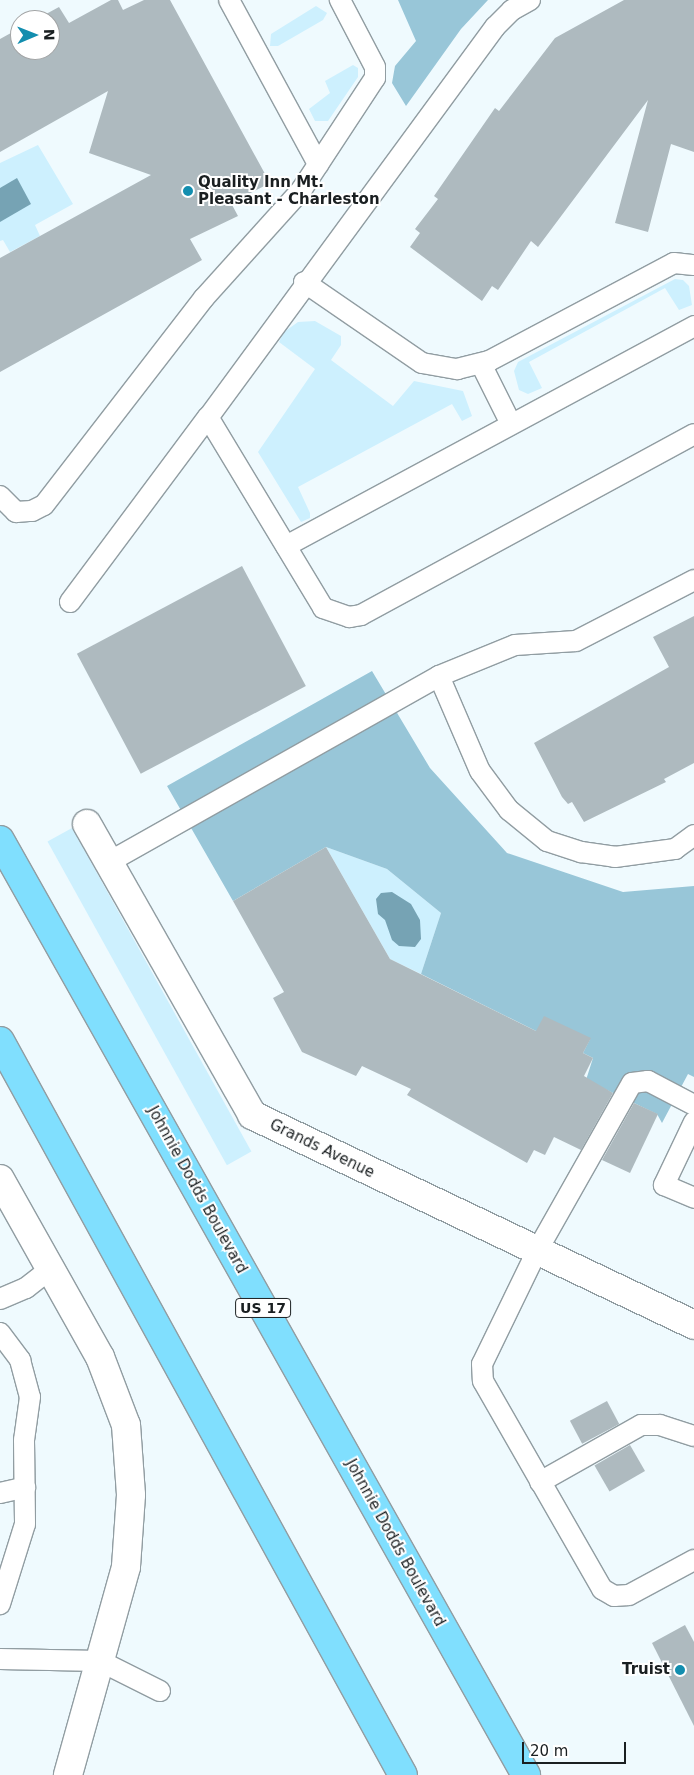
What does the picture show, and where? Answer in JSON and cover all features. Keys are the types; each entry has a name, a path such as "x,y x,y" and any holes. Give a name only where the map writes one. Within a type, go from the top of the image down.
{"highway":[{"name":"Johnnie Dodds Boulevard","path":"0,840 526,1775"},
{"path":"0,1041 402,1775"}],"street":[{"name":"Grands Avenue","path":"88,824 252,1115 536,1253 694,1325"},
{"path":"0,1179 52,1268 100,1357 126,1425 131,1495 126,1567 68,1775"}],"lane":[{"path":"229,0 318,164"},
{"path":"0,496 16,512 32,511 44,505 204,298 302,189 375,78 375,67 340,0"},
{"path":"70,602 208,417 304,282 503,17 530,0"},
{"path":"304,282 422,363 444,369 481,364 674,263 694,266"},
{"path":"286,546 694,326"},
{"path":"481,364 511,424"},
{"path":"208,417 323,608 342,616 361,615 694,434"},
{"path":"109,862 438,676 515,645 576,641 694,580"},
{"path":"438,676 480,771 509,810 547,840 581,852 615,857 675,850 694,835"},
{"path":"694,1105 648,1081 632,1083 536,1253 482,1364 483,1381 602,1589 614,1596 628,1596 694,1560"},
{"path":"694,1122 664,1185 694,1198"},
{"path":"0,1299 26,1288 52,1268"},
{"path":"0,1333 20,1360 30,1397 24,1440 25,1524 14,1569 0,1604"},
{"path":"540,1482 641,1426 660,1425 694,1436"},
{"path":"0,1493 25,1487"},
{"path":"0,1659 100,1661 160,1691"}],"shaded area":[{"path":"398,0 488,0 461,29 406,106 392,83 395,66 416,41"},
{"path":"316,6 327,13 323,20 278,46 270,46 271,34"},
{"path":"353,65 358,68 358,77 328,121 315,121 309,109 330,93 325,81"},
{"path":"38,145 73,204 35,225 40,236 10,252 3,240 0,241 0,163"},
{"path":"17,178 31,204 0,222 0,188"},
{"path":"675,279 683,280 689,286 692,305 679,310 665,288 529,362 542,388 528,394 519,390 514,371 518,362"},
{"path":"315,321 341,336 341,345 331,360 393,406 414,381 463,391 472,416 462,421 452,404 298,487 310,513 310,518 301,522 258,452 315,369 279,342 284,332 298,322"},
{"path":"372,671 430,768 507,853 623,892 694,886 694,1077 688,1074 662,1123 657,1114 586,1080 593,1058 583,1053 590,1039 536,1031 421,974 441,913 387,869 326,847 233,901 167,786"},
{"path":"72,828 251,1152 227,1165 48,842"},
{"path":"326,847 387,869 441,913 421,974 390,959"},
{"path":"392,892 411,904 420,920 421,939 415,947 399,946 392,940 385,920 378,914 376,899 381,893"}],"building":[{"name":"Quality Inn Mt. Pleasant - Charleston","path":"111,0 118,0 123,10 144,0 170,0 270,183 231,203 238,216 190,239 202,260 0,372 0,258 151,175 89,153 108,91 0,152 0,39 10,34 10,60 60,60 60,10 53,10 59,7 69,23"},
{"path":"624,0 694,0 694,152 671,144 648,232 615,223 648,100 538,247 531,241 498,290 492,286 482,301 410,247 420,233 415,229 438,199 434,196 495,108 499,111 555,38"},
{"path":"242,566 306,686 141,774 77,654"},
{"path":"694,616 694,763 664,779 666,782 584,822 572,802 568,804 562,797 534,743 669,667 653,637"},
{"path":"326,847 390,959 536,1031 544,1016 591,1038 583,1053 593,1058 584,1076 613,1093 581,1150 554,1137 545,1155 534,1150 527,1163 407,1095 411,1089 362,1066 356,1076 302,1052 273,998 284,992 233,901"},
{"path":"634,1103 658,1114 630,1173 602,1160"},
{"path":"607,1401 619,1424 582,1444 570,1421"},
{"path":"630,1445 645,1471 609,1491 594,1466"},
{"name":"Truist","path":"685,1625 694,1642 694,1726 652,1643"}],"place":[{"name":"Quality Inn Mt. Pleasant - Charleston","path":"188,191"},
{"name":"Truist","path":"680,1670"}]}
